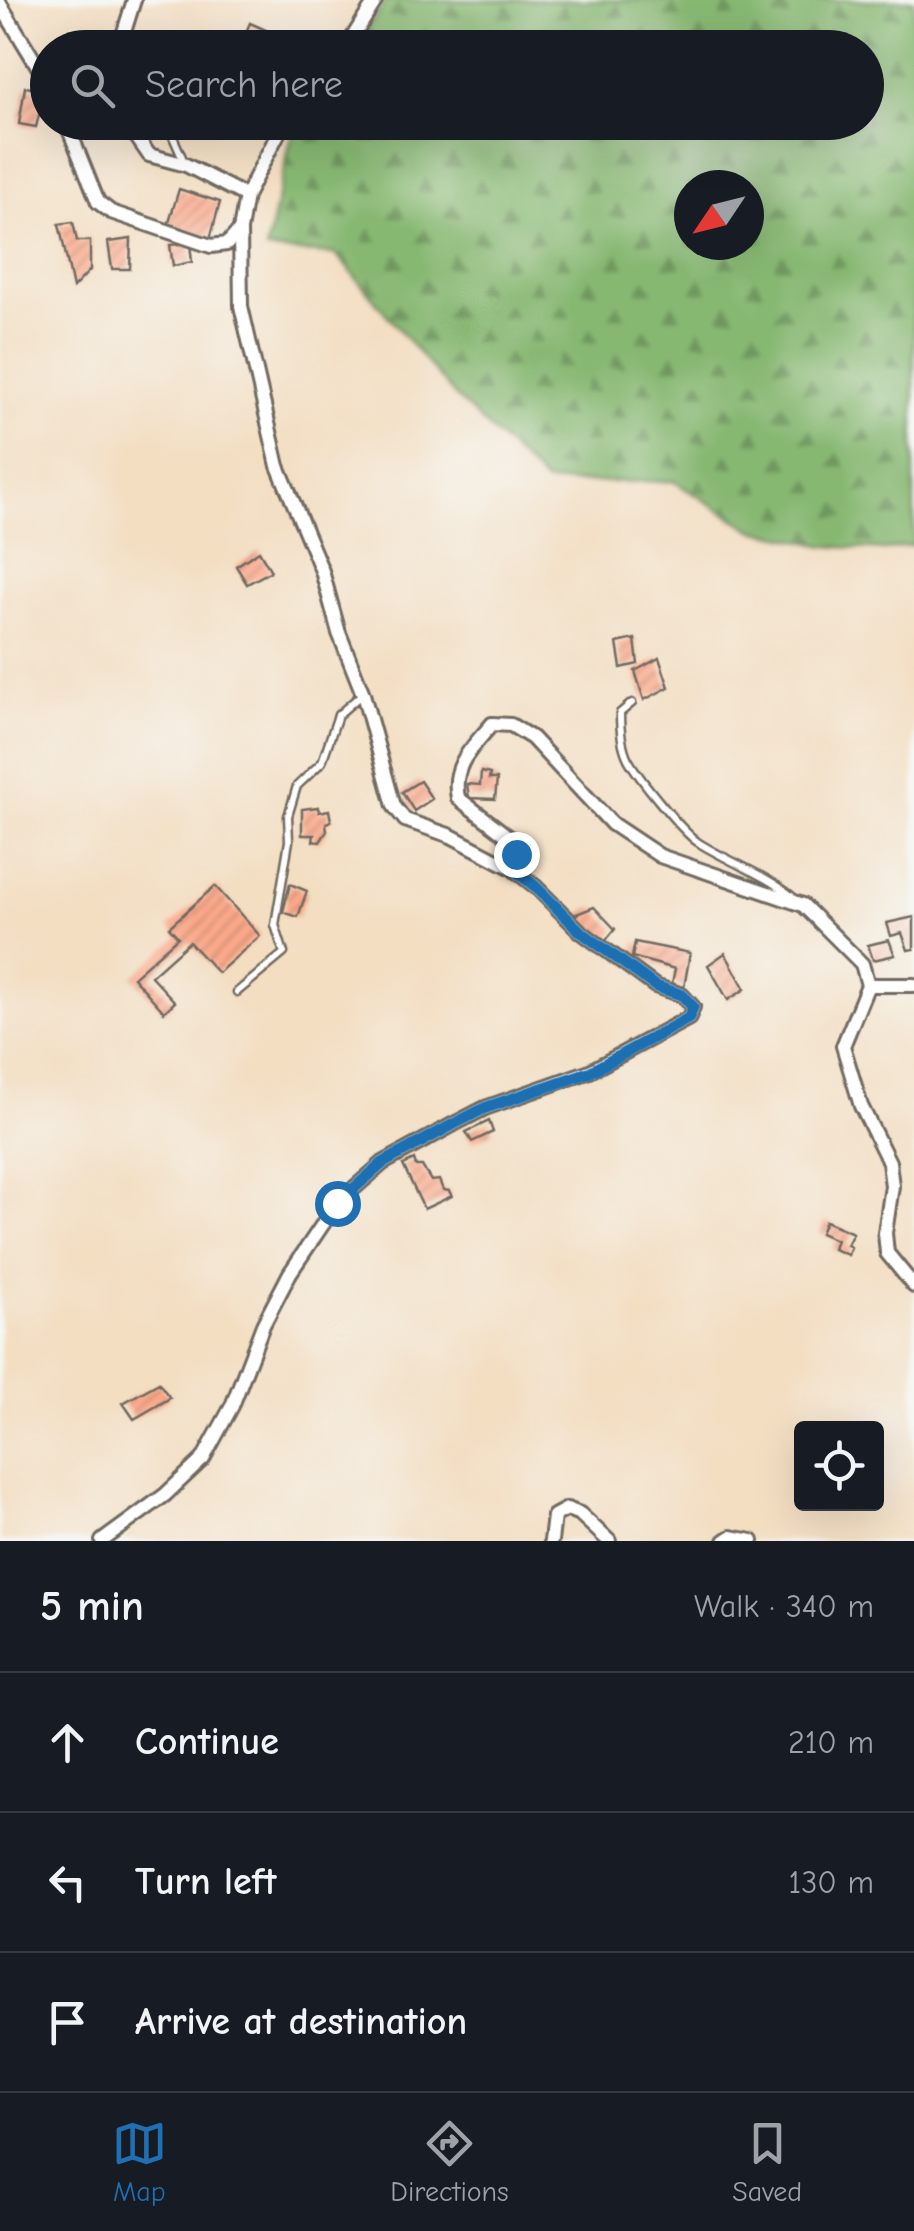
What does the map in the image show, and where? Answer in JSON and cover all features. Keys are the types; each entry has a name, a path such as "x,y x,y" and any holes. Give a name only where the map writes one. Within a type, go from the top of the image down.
{"street":[{"path":"125,30 134,0"},
{"path":"357,30 376,0"},
{"path":"0,4 30,53"},
{"path":"73,140 98,202 111,212 211,246 227,244 240,230"},
{"path":"139,140 149,155 186,165 246,196"},
{"path":"102,1541 165,1495 203,1459 232,1406 263,1326 290,1273 337,1203 383,1163 485,1108 590,1072 689,1018 693,1007 682,995 655,986 580,931 512,868 450,836 405,820 394,806 363,694 339,632 322,571 278,466 241,306 240,230 246,196 275,140"},
{"path":"512,868 516,854 510,838 458,798 454,780 464,758 492,724 510,725 532,738 612,824 660,856 803,905 862,964 868,985 842,1046 860,1106 889,1162 892,1186 885,1233 887,1252 914,1286"},
{"path":"868,985 914,985"},
{"path":"551,1541 554,1516 567,1509 580,1514 609,1541"},
{"path":"725,1541 731,1536 752,1541"}],"lane":[{"path":"175,140 186,165"},
{"path":"238,992 284,953 275,925 290,841 288,816 297,786 322,762 338,714 363,694"},
{"path":"632,704 620,713 621,734 627,757 645,782 696,841 771,879 803,905"}],"green space":[{"path":"387,0 914,0 914,545 885,550 826,546 753,530 673,481 546,483 454,395 336,254 266,250 291,140 884,140 884,30 367,30"}],"building":[{"path":"250,23 266,30 247,30"},
{"path":"25,87 30,88 30,126 19,124"},
{"path":"179,189 220,202 210,239 168,226"},
{"path":"73,222 77,241 90,241 90,270 73,288 59,224"},
{"path":"131,239 130,269 112,269 108,242"},
{"path":"190,243 192,262 173,266 170,245"},
{"path":"259,551 271,571 247,584 236,566"},
{"path":"635,639 638,664 621,668 617,643"},
{"path":"659,658 669,687 644,700 635,671"},
{"path":"481,772 490,774 489,779 497,779 495,799 469,798 467,784 480,785"},
{"path":"420,781 432,799 414,811 402,792"},
{"path":"318,807 319,812 329,810 331,821 326,823 327,831 320,842 313,841 314,835 302,835 302,809"},
{"path":"290,884 307,891 298,917 283,912"},
{"path":"215,886 260,936 218,973 189,942 151,976 175,1002 164,1012 133,977 178,937 169,927"},
{"path":"594,907 615,929 603,944 574,915"},
{"path":"914,917 914,949 908,950 902,933 891,936 887,923"},
{"path":"889,940 895,955 873,960 868,945"},
{"path":"635,942 690,953 684,988 672,983 675,969 632,957"},
{"path":"725,953 745,989 728,1000 708,965"},
{"path":"489,1121 493,1132 472,1142 466,1132"},
{"path":"414,1160 431,1181 439,1180 443,1190 452,1196 424,1209 403,1165"},
{"path":"825,1221 853,1233 847,1245 851,1247 848,1255 833,1249 836,1240 820,1233"},
{"path":"159,1383 170,1398 134,1419 123,1403"}],"route":[{"path":"337,1203 383,1163 454,1124 485,1108 590,1072 689,1018 693,1007 682,995 655,986 580,931 512,868 516,854"}]}
